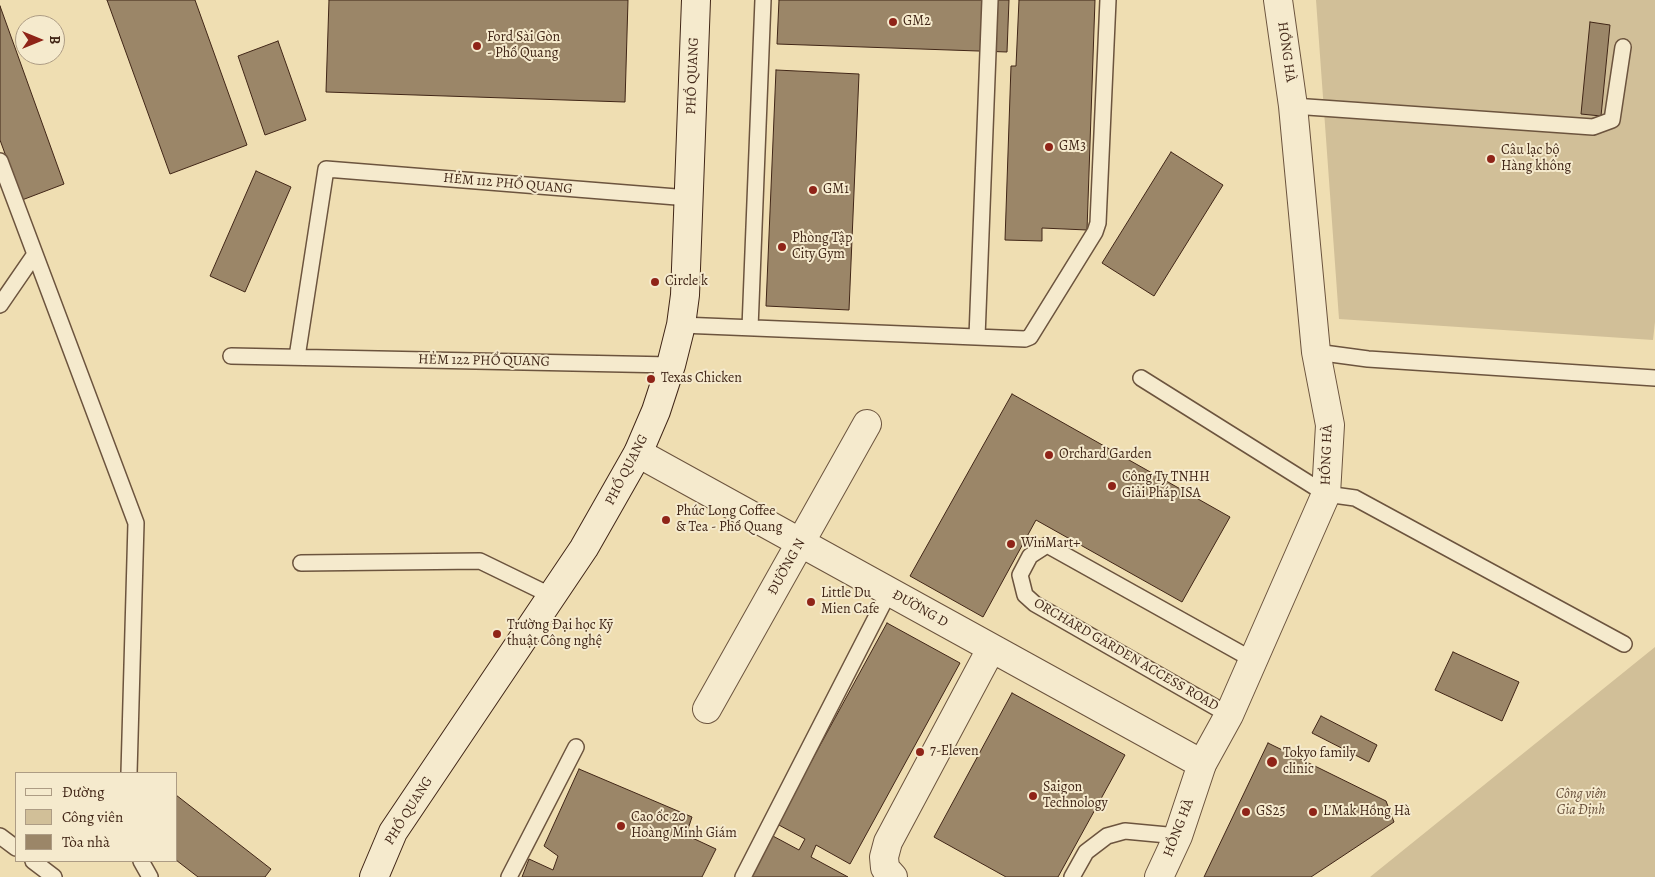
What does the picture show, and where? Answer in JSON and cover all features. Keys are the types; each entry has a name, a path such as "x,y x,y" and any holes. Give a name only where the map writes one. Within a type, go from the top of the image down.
{"street":[{"name":"PHỔ QUANG","path":"374,877 393,832 584,548 638,453 656,411 671,365 681,325 685,295 696,0"},
{"name":"HỒNG HÀ","path":"1159,877 1178,836 1202,764 1229,715 1326,494 1330,424 1316,352 1293,106 1278,0"},
{"name":"ĐƯỜNG N","path":"707,709 867,424"},
{"name":"ĐƯỜNG D","path":"638,453 1202,764"},
{"path":"893,877 885,868 884,857 888,842 991,649"}],"lane":[{"path":"750,328 763,0"},
{"path":"977,337 990,0"},
{"path":"681,325 1025,339 1030,337 1097,227 1108,0"},
{"path":"1293,106 1593,127 1612,120 1623,47"},
{"path":"0,161 136,523 128,772"},
{"name":"HẺM 112 PHỔ QUANG","path":"296,357 326,169 689,198"},
{"path":"0,305 35,254"},
{"path":"1316,352 1368,359 1655,378"},
{"name":"HẺM 122 PHỔ QUANG","path":"231,356 671,365"},
{"path":"1141,378 1326,494 1355,498 1624,644"},
{"name":"ORCHARD GARDEN ACCESS ROAD","path":"1229,715 1035,604 1026,595 1020,575 1030,556 1047,545 1253,660"},
{"path":"301,563 480,561 552,596"},
{"path":"743,877 889,592"},
{"path":"509,877 576,747"},
{"path":"1072,877 1086,852 1108,836 1125,831 1178,836"},
{"path":"0,836 15,847"},
{"path":"34,862 54,877"},
{"path":"142,862 150,877"}],"green space":[{"name":"Câu lạc bộ Hàng không","path":"1316,0 1655,0 1655,322 1653,340 1339,319"},
{"name":"Công viên Gia Định","path":"1655,647 1655,877 1370,877"}],"building":[{"path":"107,0 195,0 247,145 170,174"},
{"name":"Ford Sài Gòn - Phổ Quang","path":"329,0 628,0 625,102 326,92"},
{"name":"GM2","path":"779,0 1009,0 1007,52 777,44"},
{"name":"GM3","path":"1019,0 1095,0 1087,230 1042,228 1042,241 1005,240 1011,66 1016,66"},
{"path":"0,6 15,48 15,65 21,65 64,184 22,200 0,140"},
{"path":"1590,22 1610,25 1601,116 1581,114"},
{"path":"278,41 306,120 265,135 238,56"},
{"name":"GM1","path":"776,70 859,74 849,310 766,306"},
{"path":"1171,152 1223,185 1154,296 1102,263"},
{"path":"256,171 291,187 245,292 210,276"},
{"name":"Orchard Garden","path":"1012,394 1230,517 1182,602 1036,520 983,617 910,576"},
{"path":"887,623 960,663 850,864 816,845 811,857 848,877 748,877 771,835 799,850 805,839 777,824"},
{"path":"1453,652 1519,682 1502,721 1435,690"},
{"path":"1012,693 1125,755 1058,877 1006,877 934,837"},
{"path":"1321,716 1377,745 1369,762 1312,733"},
{"name":"L’Mak Hồng Hà","path":"1268,743 1386,801 1394,822 1311,877 1204,877"},
{"name":"Cao ốc 20 Hoàng Minh Giám","path":"579,769 692,817 686,835 716,849 702,877 522,877 529,859 553,870 558,856 544,846"},
{"path":"178,797 271,869 265,877 198,877 178,862"}],"place":[{"name":"GM2","path":"893,22"},
{"name":"Ford Sài Gòn - Phổ Quang","path":"477,46"},
{"name":"GM3","path":"1049,147"},
{"name":"Câu lạc bộ Hàng không","path":"1491,159"},
{"name":"GM1","path":"813,190"},
{"name":"Phòng Tập City Gym","path":"782,247"},
{"name":"Circle k","path":"655,282"},
{"name":"Texas Chicken","path":"651,379"},
{"name":"Orchard Garden","path":"1049,455"},
{"name":"Công Ty TNHH Giải Pháp ISA","path":"1112,486"},
{"name":"Phúc Long Coffee & Tea - Phổ Quang","path":"666,520"},
{"name":"WinMart+","path":"1011,544"},
{"name":"Little Du Mien Cafe","path":"811,602"},
{"name":"Trường Đại học Kỹ thuật Công nghệ","path":"497,634"},
{"name":"7-Eleven","path":"920,752"},
{"name":"Tokyo family clinic","path":"1272,762"},
{"name":"Saigon Technology","path":"1033,796"},
{"name":"GS25","path":"1246,812"},
{"name":"L’Mak Hồng Hà","path":"1313,812"},
{"name":"Cao ốc 20 Hoàng Minh Giám","path":"621,826"}]}
